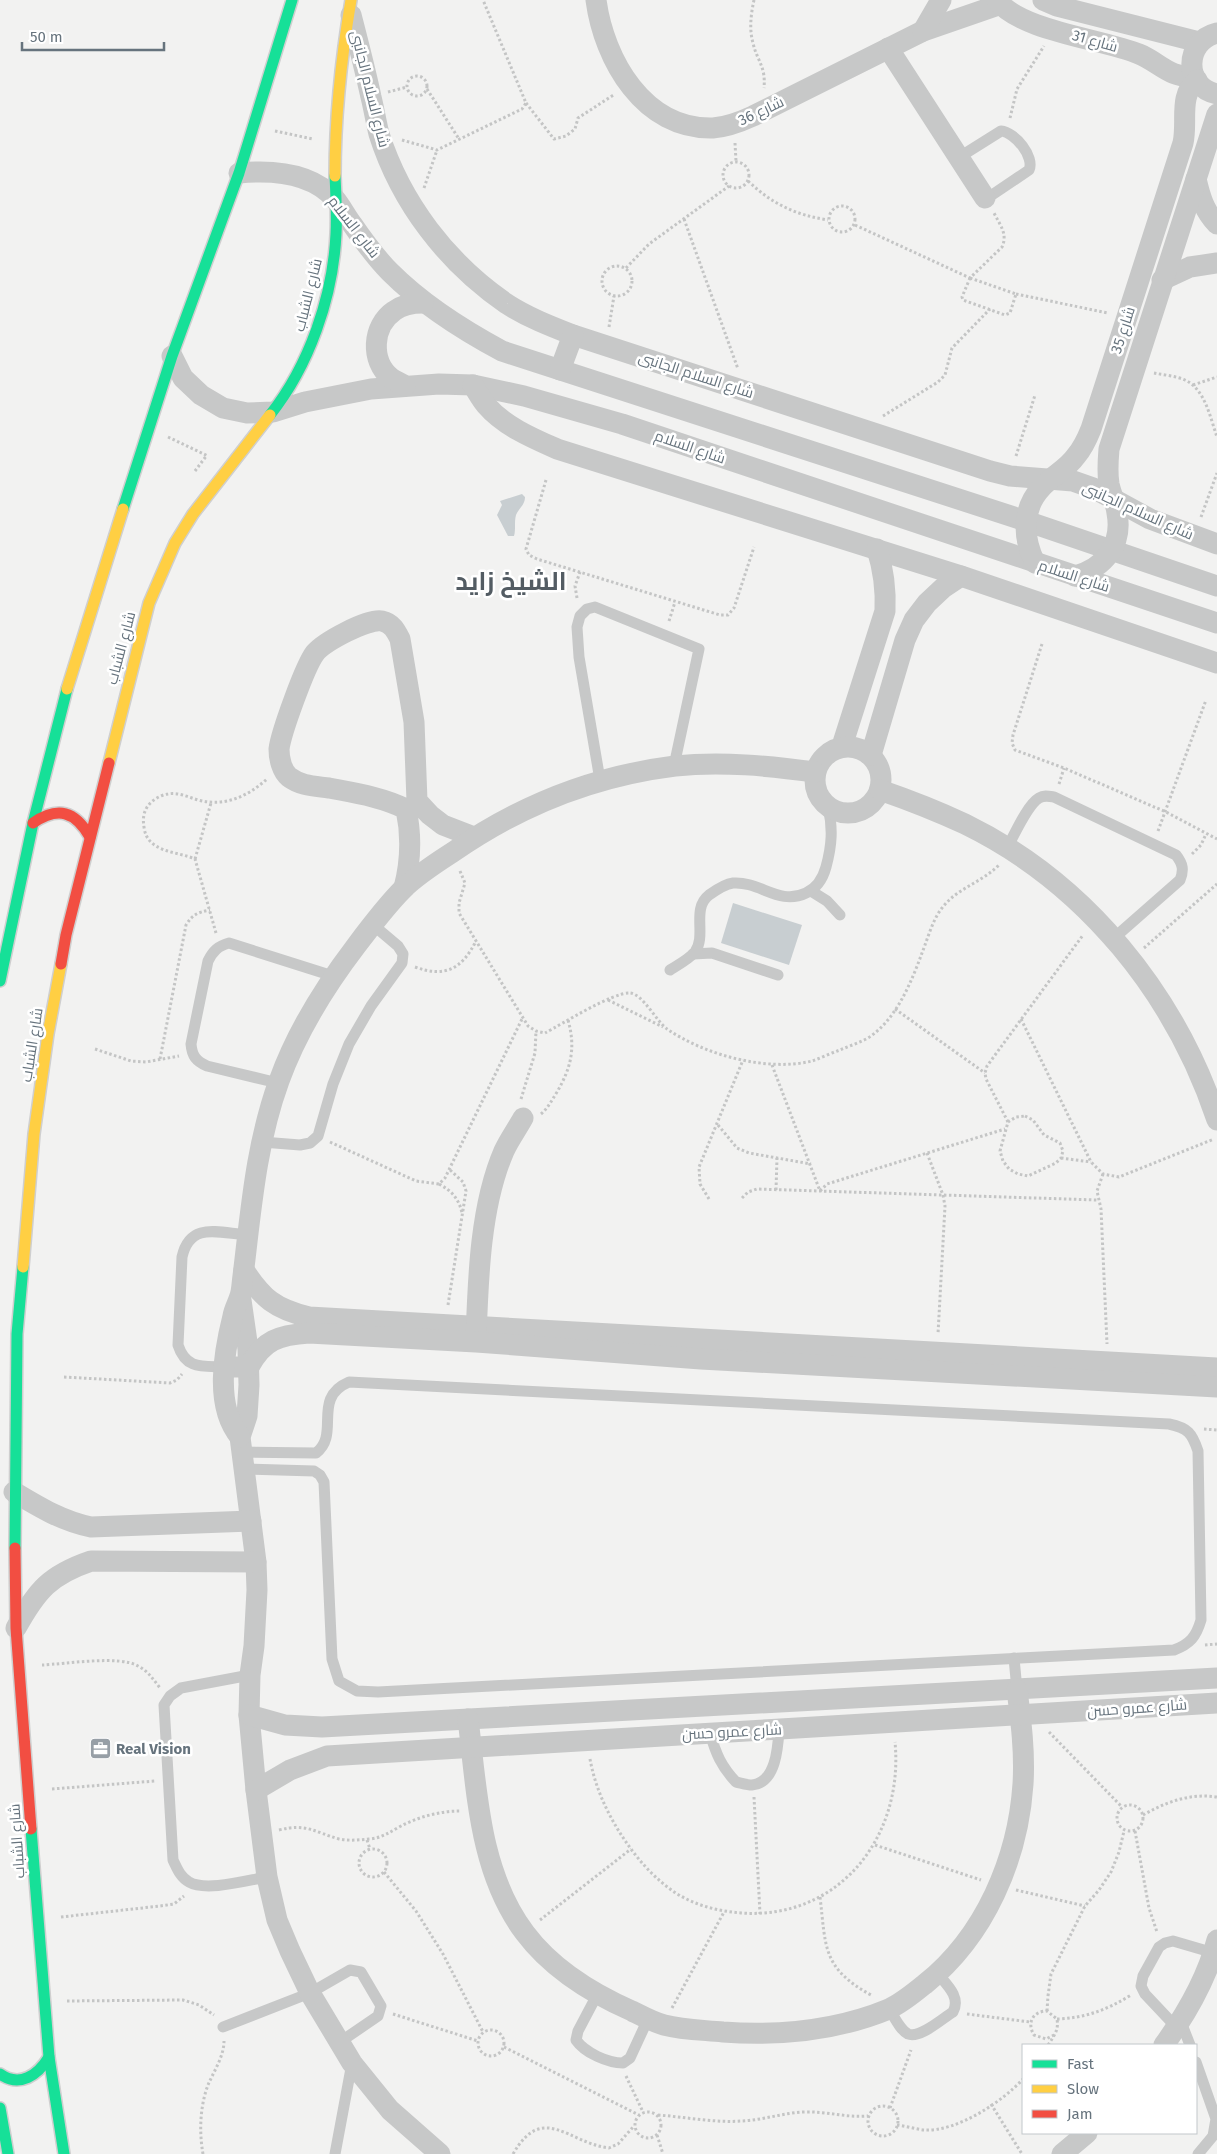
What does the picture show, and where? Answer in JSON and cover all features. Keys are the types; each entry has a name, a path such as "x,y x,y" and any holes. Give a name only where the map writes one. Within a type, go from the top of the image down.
{"street":[{"path":"0,981 33,823 70,677 147,431 238,172 292,0"},
{"name":"شارع 36","path":"596,0 606,42 616,64 642,100 674,122 694,127 713,128 733,125 923,31 999,2"},
{"path":"923,31 941,0"},
{"name":"شارع 31","path":"1043,0 1057,6 1208,38"},
{"name":"شارع 31","path":"999,2 1018,17 1138,53 1173,74 1195,78"},
{"name":"شارع السلام الجانبى","path":"350,3 379,133 395,174 416,212 442,248 473,279 508,305 545,324 572,334 1010,476 1052,478 1093,488 1150,520 1217,544"},
{"name":"شارع الشباب","path":"64,2154 49,2057 16,1628 14,1492 17,1334 34,1134 48,1034 63,953 149,603 175,543 193,514 273,412 298,371 323,309 332,272 336,234 334,198 340,68 350,3"},
{"path":"1208,38 1192,58 1195,78 1206,90 1217,94"},
{"path":"888,48 985,198"},
{"name":"شارع 35","path":"1035,563 1025,536 1026,521 1034,497 1076,457 1085,444 1183,143 1186,123 1185,97 1195,78"},
{"name":"شارع 35","path":"1075,576 1096,568 1112,550 1117,538 1119,524 1117,510 1112,498 1107,465 1109,449 1217,114"},
{"name":"شارع السلام","path":"238,172 264,171 289,174 314,183 334,198 389,271 423,303 461,329 502,351 1026,521 1217,586"},
{"path":"1196,179 1200,199 1210,218 1217,224"},
{"path":"1162,280 1190,266 1217,263"},
{"path":"405,386 391,378 381,366 376,352 377,336 383,322 394,311 407,304 423,303"},
{"path":"560,370 572,334"},
{"name":"شارع السلام","path":"172,356 183,378 201,395 223,408 247,413 273,412 338,394 405,386 473,386 524,396 622,424 1217,623"},
{"path":"473,386 486,406 509,424 532,438 557,449 961,576 1217,662"},
{"path":"842,746 885,611 886,590 883,569 877,549"},
{"path":"871,755 905,640 914,620 927,603 943,588 961,576"},
{"path":"404,888 411,857 411,841 412,805 414,722 400,639 394,627 382,621 369,623 326,642 315,653 307,667 286,725 280,749 280,763 288,776 300,783 412,805 443,825 474,837"},
{"path":"880,631 905,640"},
{"path":"842,746 858,747 871,755 879,765 882,777 880,790 874,801 864,809 852,813 840,812 828,806 819,797 815,785 815,772 820,760 830,751 842,746"},
{"path":"440,2154 390,2110 352,2063 310,1993 277,1920 267,1877 249,1715 250,1675 256,1617 256,1562 242,1453 226,1405 224,1367 233,1313 240,1296 253,1188 262,1142 278,1082 297,1038 312,1010 333,976 372,924 404,888 451,852 510,816 554,796 600,780 674,766 731,764 768,766 815,772"},
{"path":"880,790 924,806 967,825 1007,848 1038,870 1095,918 1131,958 1153,987 1172,1018 1212,1088 1217,1120"},
{"path":"33,823 42,816 53,812 65,813 76,818 84,826 90,837"},
{"path":"476,1334 487,1200 504,1150 523,1118"},
{"path":"244,1270 271,1303 289,1312 309,1317 444,1325 476,1334"},
{"path":"240,1296 249,1367 249,1404 242,1453"},
{"path":"249,1367 257,1352 272,1341 290,1334 476,1334 1012,1367 1217,1387"},
{"path":"785,1354 937,1352 1012,1367 1108,1362 1217,1368"},
{"path":"224,1367 249,1367"},
{"path":"14,1492 49,1513 70,1522 91,1527 251,1521"},
{"path":"16,1628 29,1605 46,1585 66,1569 91,1561 256,1562"},
{"name":"شارع عمرو حسن","path":"249,1715 267,1721 304,1727 1217,1678"},
{"path":"468,1719 479,1814 485,1845 495,1876 508,1905 524,1932 548,1959 597,1995 656,2021 695,2030 747,2034 790,2033 835,2026 889,2009 908,1998 938,1974 972,1932 998,1886 1011,1853 1023,1784 1026,1715 1017,1690"},
{"name":"شارع عمرو حسن","path":"256,1790 290,1770 327,1756 894,1724 1217,1703"},
{"path":"742,1704 744,1731"},
{"path":"1165,2044 1179,2025 1208,1969 1215,1946"},
{"path":"0,2074 3,2077 17,2081 31,2078 42,2070 49,2057"},
{"path":"0,2108 8,2154"},
{"path":"1062,2154 1086,2134"}],"lane":[{"path":"958,158 1001,131 1008,131 1015,136 1030,159 1031,165 1028,170 985,198"},
{"path":"600,780 580,657 577,626 580,616 587,609 594,607 697,646 700,654 674,766"},
{"path":"1007,848 1031,805 1037,799 1045,796 1054,797 1176,855 1182,862 1184,872 1180,880 1114,938"},
{"path":"694,954 701,934 701,909 706,897 717,889 732,883 745,884 786,898 799,897 811,891 820,882 830,853 833,834 828,806"},
{"path":"811,891 827,901 840,914"},
{"path":"262,1142 300,1145 310,1143 318,1136 333,1084 349,1044 371,1006 402,963 403,954 398,946 372,924"},
{"path":"701,934 706,942 721,956"},
{"path":"278,1082 207,1066 198,1062 192,1054 191,1044 208,961 212,952 220,946 229,943 333,976"},
{"path":"670,970 694,954 703,952 778,975"},
{"path":"224,1367 197,1366 188,1362 181,1355 178,1345 182,1257 184,1247 190,1238 198,1232 248,1235"},
{"path":"349,1382 1169,1424 1183,1427 1194,1437 1198,1451 1200,1620 1197,1635 1187,1645 1174,1650 378,1692 357,1691 339,1681 332,1658 324,1482 320,1475 314,1471 242,1453 316,1454 322,1449 326,1441 328,1406 331,1395 339,1386 349,1382"},
{"path":"1014,1658 1017,1690"},
{"path":"250,1675 181,1688 170,1696 164,1705 173,1860 180,1875 190,1883 208,1886 267,1877"},
{"path":"710,1733 715,1753 725,1769 736,1782 753,1785 765,1779 772,1768 779,1730"},
{"path":"1189,2044 1179,2025 1152,2002 1141,1986 1143,1976 1155,1953 1165,1942 1174,1941 1215,1946"},
{"path":"223,2028 310,1993 350,1970 357,1970 361,1972 381,2006 381,2011 378,2016 340,2042"},
{"path":"889,2009 903,2030 909,2034 916,2035 953,2012 956,2006 955,1995 938,1974"},
{"path":"597,1995 578,2031 576,2040 581,2048 614,2063 623,2064 630,2058 656,2021"},
{"path":"335,2154 352,2063"},
{"path":"1197,2065 1216,2119 1212,2136 1198,2154"}],"path":[{"path":"483,0 526,104 554,139 560,139 575,129 578,118 630,84"},
{"path":"753,116 762,100 764,81 762,62 753,45 751,29 754,0"},
{"path":"1008,131 1013,99 1017,88 1055,29"},
{"path":"427,89 424,94 414,95 407,88 408,82 416,76 421,76 425,79 427,89 459,140"},
{"path":"379,133 437,150 522,109 526,104"},
{"path":"253,127 336,144"},
{"path":"416,212 437,150"},
{"path":"729,163 743,163 748,168 748,181 743,186 736,188 729,186 724,182 724,168 729,163"},
{"path":"748,181 761,194 793,212 828,220"},
{"path":"626,268 649,244 729,186"},
{"path":"985,198 1005,234 1005,240 1002,247 970,278 962,297 963,300 1005,315 1008,314 1016,294"},
{"path":"840,206 848,207 853,211 856,218 855,225 844,233 837,232 831,228 828,220 829,214 834,208 840,206"},
{"path":"684,219 746,391"},
{"path":"855,225 970,278 1016,294 1127,318"},
{"path":"612,266 626,268 632,280 631,287 627,292 614,296 608,294 603,288 602,275 612,266"},
{"path":"606,345 614,296"},
{"path":"862,429 938,382 945,375 952,348 990,309"},
{"path":"1134,368 1183,379 1193,385 1200,392 1217,437"},
{"path":"1193,385 1217,377"},
{"path":"1010,476 1035,395"},
{"path":"147,431 169,437 227,469"},
{"path":"1194,536 1217,473"},
{"path":"546,480 526,549 528,555 580,572 675,602 720,615 728,615 734,608 754,547"},
{"path":"580,572 575,586 578,600 587,609"},
{"path":"664,633 675,602"},
{"path":"1042,644 1012,742 1014,750 1064,768 1166,812 1217,839"},
{"path":"1152,844 1166,812 1206,700"},
{"path":"195,859 161,850 151,843 144,832 143,819 147,808 155,798 167,794 180,794 211,803 228,802 258,788 270,777 280,763"},
{"path":"211,803 195,859 220,946"},
{"path":"1182,862 1201,845 1206,834"},
{"path":"608,1000 710,1051 743,1060 772,1064 811,1061 873,1034 883,1025 895,1009 910,982 941,908 955,894 988,876 1000,864 1007,848"},
{"path":"451,852 465,883 459,903 459,913 528,1026 536,1031 545,1033 608,1000 627,993 634,994 667,1029"},
{"path":"1131,958 1217,884"},
{"path":"160,1059 186,925 190,917 200,911 210,910"},
{"path":"985,1073 991,1060 1095,918"},
{"path":"402,963 426,971 441,973 456,967 469,956 476,941"},
{"path":"895,1009 985,1073 1008,1122"},
{"path":"438,1184 445,1178 522,1019"},
{"path":"1021,1019 1091,1162 1103,1174 1119,1177 1217,1138"},
{"path":"536,1031 535,1053 520,1100 523,1118 532,1118 548,1108 566,1077 573,1049 572,1034 568,1020"},
{"path":"95,1049 131,1061 146,1062 192,1054"},
{"path":"709,1199 700,1184 699,1167 743,1060"},
{"path":"772,1064 820,1191"},
{"path":"1025,1116 1033,1120 1044,1135 1060,1143 1063,1151 1061,1158 1056,1163 1028,1176 1018,1174 1009,1169 1003,1161 1000,1151 1005,1129 1008,1122 1016,1117 1025,1116"},
{"path":"718,1124 737,1148 811,1164"},
{"path":"820,1191 827,1184 1005,1129"},
{"path":"318,1136 416,1181 438,1184 448,1189 455,1196 462,1214"},
{"path":"927,1153 943,1195 945,1206 937,1352"},
{"path":"776,1190 777,1158"},
{"path":"1061,1158 1091,1162"},
{"path":"444,1325 466,1191 463,1182 449,1169"},
{"path":"1103,1174 1096,1191 1101,1209 1108,1362"},
{"path":"742,1198 748,1192 757,1189 1097,1200"},
{"path":"64,1377 170,1383 177,1380 188,1362"},
{"path":"19,1666 120,1660 137,1665 150,1674 160,1688 164,1705"},
{"path":"1026,1715 1122,1807"},
{"path":"587,1740 592,1770 602,1798 615,1825 630,1849 649,1872 671,1890 696,1903 724,1912 760,1914 791,1909 820,1897 842,1883 860,1866 875,1845 887,1816 894,1785 896,1753 894,1724"},
{"path":"28,1791 168,1780"},
{"path":"753,1785 760,1914"},
{"path":"1143,1815 1161,1805 1180,1799 1200,1796 1217,1797"},
{"path":"1135,1806 1143,1815 1141,1827 1135,1831 1124,1831 1116,1820 1118,1812 1122,1807 1135,1806"},
{"path":"262,1834 298,1827 319,1831 340,1839 367,1840 387,1835 400,1826 429,1815 458,1811 479,1814"},
{"path":"1048,2012 1048,1996 1052,1974 1085,1906 1111,1872 1119,1852 1124,1831"},
{"path":"1135,1831 1149,1908 1155,1929 1165,1942"},
{"path":"367,1840 370,1849"},
{"path":"875,1845 998,1886 1085,1906"},
{"path":"370,1849 377,1849 387,1859 387,1866 384,1872 372,1876 362,1870 360,1858 370,1849"},
{"path":"524,1932 630,1849"},
{"path":"384,1872 416,1911 434,1940 467,1998 483,2032"},
{"path":"38,1919 174,1904 184,1896 190,1883"},
{"path":"820,1897 826,1943 834,1966 842,1976 889,2009"},
{"path":"656,2021 724,1912"},
{"path":"1054,2035 1046,2039 1038,2038 1031,2031 1030,2022 1037,2013 1048,2012 1057,2019 1079,2017 1116,2004 1141,1986"},
{"path":"44,2002 183,2000 199,2004 213,2014 223,2028 224,2044 208,2087 202,2114 203,2154"},
{"path":"381,2011 478,2041"},
{"path":"953,2012 1030,2022"},
{"path":"1049,2044 1058,2027 1057,2019"},
{"path":"488,2030 499,2032 504,2042 504,2047 498,2054 488,2056 480,2051 478,2041 483,2032 488,2030"},
{"path":"890,2108 916,2035"},
{"path":"504,2047 638,2115"},
{"path":"623,2064 625,2074 643,2112"},
{"path":"897,2125 924,2130 948,2127 965,2120 991,2104 1017,2086 1022,2080"},
{"path":"991,2104 1022,2154"},
{"path":"513,2154 523,2138 540,2128 559,2130 609,2148 618,2144 634,2126 638,2115 643,2112 720,2122 766,2119 801,2112 837,2113 850,2118 868,2116 877,2107 890,2108 895,2112 897,2125 893,2132 886,2136 878,2135 871,2131 868,2124 868,2116"},
{"path":"634,2126 637,2133 643,2137 650,2138 657,2135 662,2125 658,2115"},
{"path":"657,2135 663,2154"}],"shaded area":[{"path":"522,494 525,500 516,515 514,536 508,536 497,515 502,505 500,501"},
{"path":"733,903 802,925 789,965 721,943"}],"traffic: fast":[{"path":"123,509 172,356 239,173 292,0"},
{"path":"270,415 284,396 307,353 324,306 334,258 336,234 335,176"},
{"path":"0,981 33,823 67,689"},
{"path":"15,1548 17,1334 23,1267"},
{"path":"31,1829 49,2057 64,2154"},
{"path":"0,2074 15,2080 28,2078 40,2069 49,2057"},
{"path":"0,2108 8,2154"}],"traffic: slow":[{"path":"335,176 339,88 351,0"},
{"path":"109,763 149,603 175,543 193,514 270,415"},
{"path":"67,689 123,509"},
{"path":"23,1267 34,1134 48,1034 61,964"}],"traffic: jam":[{"path":"61,964 66,935 109,763"},
{"path":"33,823 50,814 65,814 78,821 90,837"},
{"path":"15,1548 16,1628 31,1829"}],"place":[{"name":"Real Vision","path":"100,1749"}],"district":[{"name":"الشيخ زايد","path":"511,581"}]}
